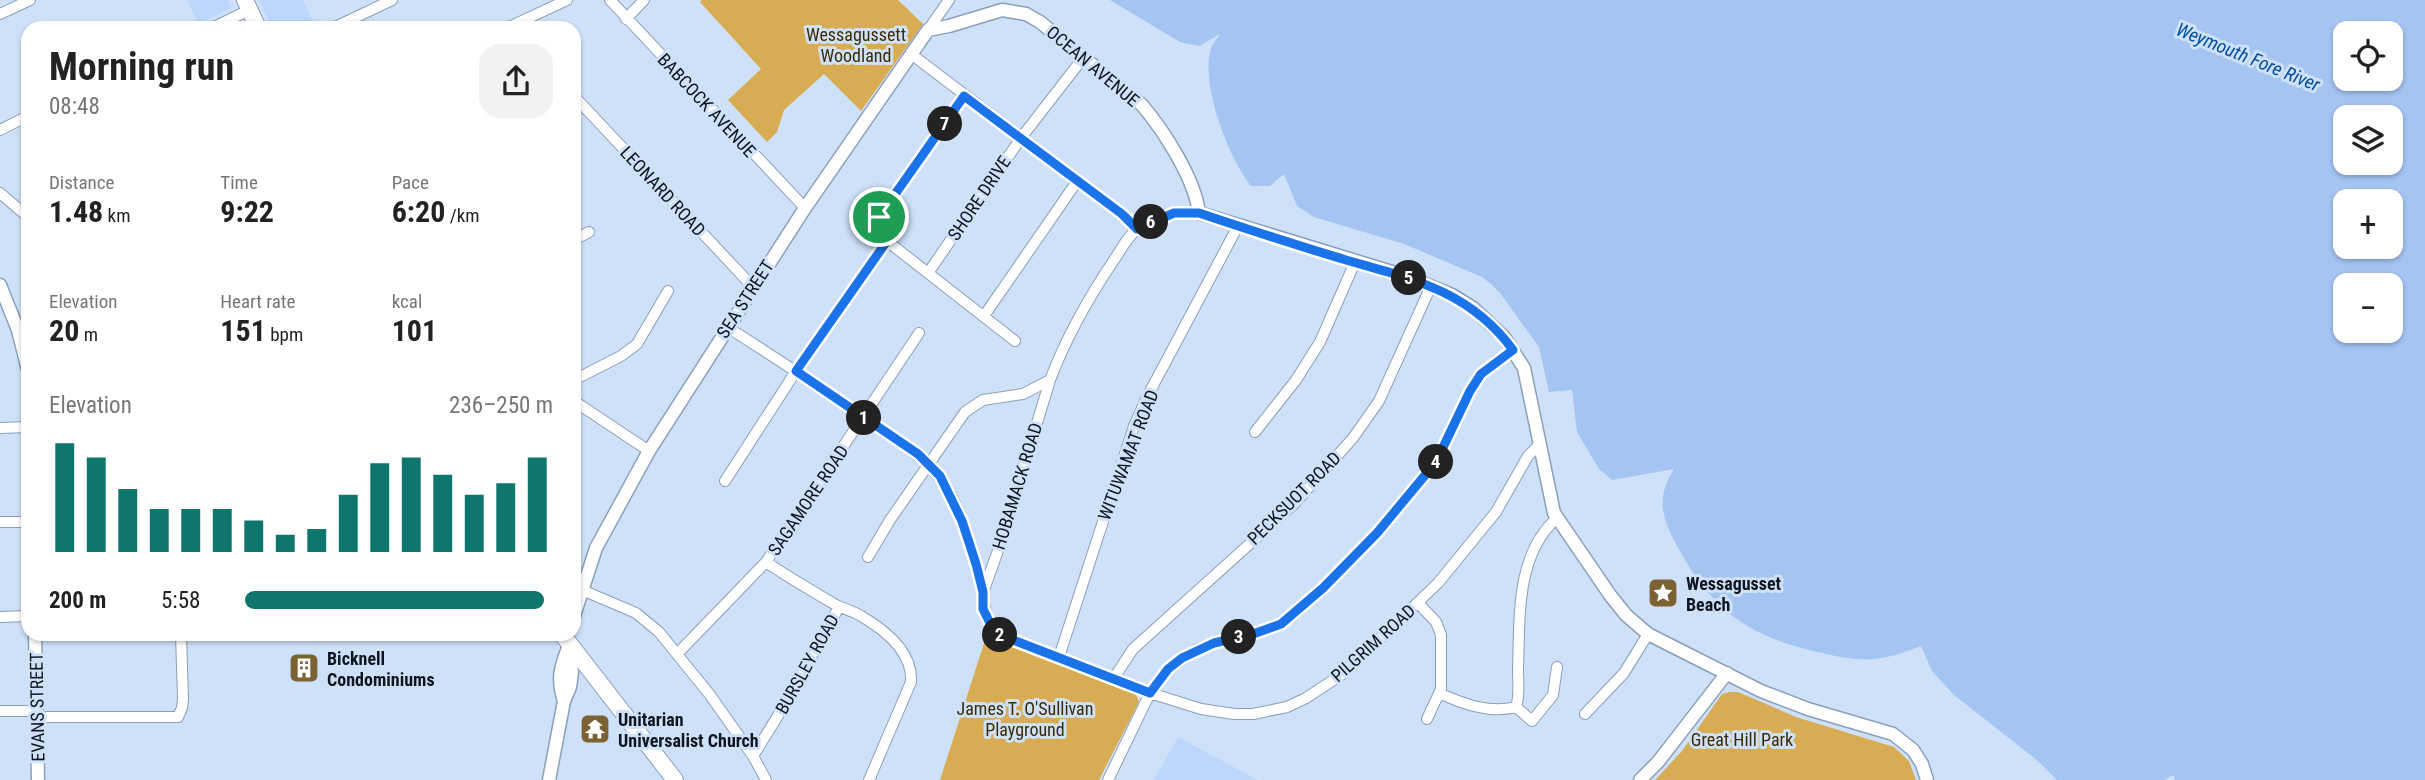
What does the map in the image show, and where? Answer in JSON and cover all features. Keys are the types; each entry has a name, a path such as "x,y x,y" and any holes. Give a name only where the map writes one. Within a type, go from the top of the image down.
{"main road":[{"path":"247,5 255,21"},
{"path":"570,641 675,780"}],"street":[{"path":"0,14 30,0"},
{"path":"348,21 391,0"},
{"path":"524,21 567,0"},
{"name":"BABCOCK AVENUE","path":"610,0 805,208"},
{"path":"626,19 644,0"},
{"name":"SEA STREET","path":"581,593 596,548 649,452 805,208 949,0"},
{"path":"223,21 247,5"},
{"name":"OCEAN AVENUE","path":"928,30 990,12 1015,11 1040,22 1142,105 1152,117 1195,190 1199,213"},
{"path":"911,54 1122,214 1137,229 1174,213 1199,213 1405,276 1452,295 1473,308 1497,330 1513,350 1527,376 1549,496 1557,518 1585,555 1617,606 1648,634 1761,691 1808,709 1893,734 1909,746 1922,764 1927,780"},
{"name":"SHORE DRIVE","path":"928,273 1021,138 1083,58"},
{"path":"964,96 879,217 879,229 887,241 1015,341"},
{"name":"LEONARD ROAD","path":"581,103 753,287"},
{"path":"0,130 21,120"},
{"path":"984,316 1078,180"},
{"path":"0,193 21,211"},
{"name":"WITUWAMAT ROAD","path":"1059,657 1147,397 1238,226"},
{"name":"HOBAMACK ROAD","path":"983,592 1059,355 1101,280 1137,229"},
{"path":"581,236 589,232"},
{"path":"725,481 796,371 887,241"},
{"path":"1255,432 1296,380 1320,342 1355,262"},
{"path":"0,285 21,342"},
{"name":"PECKSUOT ROAD","path":"1114,678 1133,649 1294,504 1353,438 1379,401 1431,286"},
{"path":"581,376 621,356 637,344 668,291"},
{"path":"727,327 929,463 952,498 976,564 983,592"},
{"name":"SAGAMORE ROAD","path":"678,653 729,597 766,562 919,333"},
{"path":"1108,780 1150,693 1168,669 1182,658 1214,643 1281,624 1323,588 1377,533 1436,462 1481,374 1513,350"},
{"path":"868,557 959,419 973,406 993,398 1023,394 1050,380"},
{"path":"1023,394 1039,413"},
{"path":"581,406 649,452"},
{"path":"0,428 21,427"},
{"name":"PILGRIM ROAD","path":"983,592 983,609 995,633 1150,693 1201,709 1234,714 1253,714 1287,707 1344,673 1438,583 1480,534 1512,487 1528,456 1540,444"},
{"path":"1516,707 1523,583 1537,547 1546,530 1557,518"},
{"path":"0,522 21,522"},
{"path":"766,562 839,607 860,615 888,636 903,654 912,671 911,682 902,705 869,780"},
{"path":"582,590 636,613 648,621 678,653 752,756 766,780"},
{"path":"1418,603 1440,630 1439,693 1427,719"},
{"name":"BURSLEY ROAD","path":"752,756 779,714 839,607"},
{"path":"0,617 21,616"},
{"path":"1584,714 1624,673 1648,634"},
{"name":"EVANS STREET","path":"35,641 38,780"},
{"path":"0,711 178,717 183,699 181,641"},
{"path":"564,701 559,676 566,641"},
{"path":"549,780 564,701 570,687 572,672 568,641"},
{"path":"1439,693 1474,706 1493,709 1516,707 1532,721 1553,695 1557,667"},
{"path":"1640,780 1658,762 1727,673"},
{"path":"570,687 586,680 602,684"}],"shaded area":[{"path":"187,0 228,0 231,8 204,21 197,21"},
{"path":"259,0 303,0 313,21 269,21"},
{"path":"1178,737 1258,780 1154,780"}],"green space":[{"name":"Wessagussett Woodland","path":"898,0 923,24 861,111 824,74 784,110 777,132 767,142 728,100 761,69 700,2"},
{"name":"James T. O'Sullivan Playground","path":"986,637 1136,694 1139,702 1099,780 940,780"},
{"name":"Great Hill Park","path":"1738,692 1796,717 1894,747 1909,761 1916,780 1655,780 1682,751 1722,694"}],"water":[{"name":"Weymouth Fore River","path":"1110,0 2425,0 2425,780 2175,780 2173,775 2164,780 2057,780 2038,761 1954,695 1932,671 1921,646 1879,658 1856,659 1829,655 1790,645 1735,618 1693,573 1669,531 1663,501 1664,491 1674,469 1612,480 1599,469 1577,432 1572,390 1549,392 1539,347 1491,284 1482,277 1404,244 1314,217 1297,206 1284,174 1270,186 1251,186 1225,139 1209,81 1211,48 1220,34 1199,46 1180,42"}],"place":[{"name":"Wessagusset Beach","path":"1663,593"},
{"name":"Bicknell Condominiums","path":"304,668"},
{"name":"Unitarian Universalist Church","path":"595,729"}],"route":[{"path":"964,96 1122,214 1137,229 1174,213 1199,213 1405,276 1452,295 1473,308 1504,337 1513,350 1481,374 1436,462 1377,533 1323,588 1281,624 1214,643 1182,658 1168,669 1150,693 995,633 983,609 983,592 962,521 940,476 918,454 796,371 887,241 879,229 879,217 964,96"}]}
